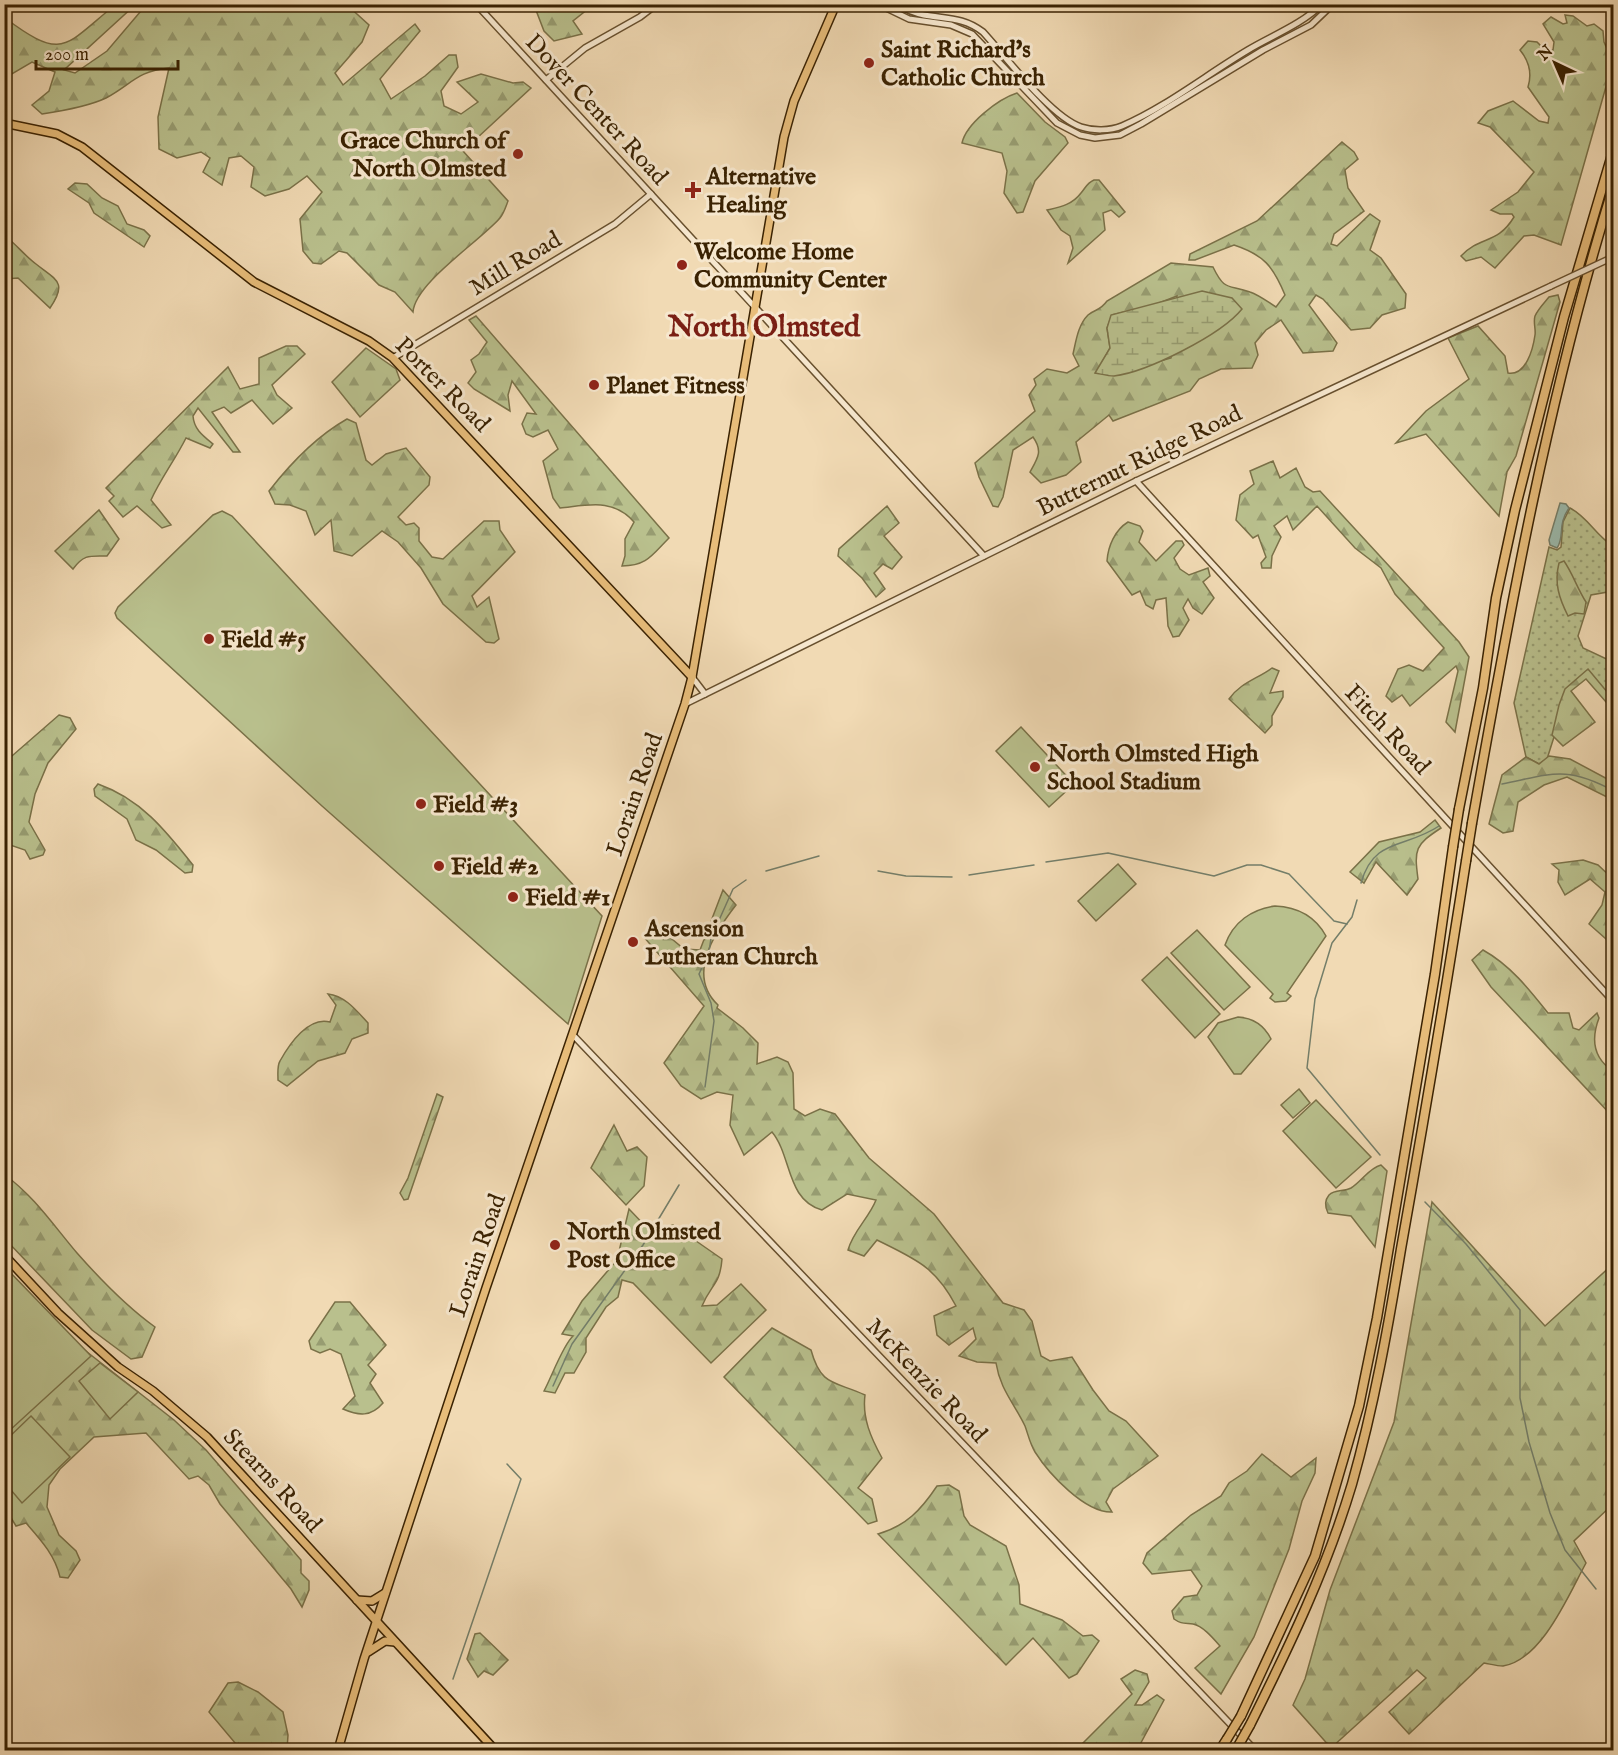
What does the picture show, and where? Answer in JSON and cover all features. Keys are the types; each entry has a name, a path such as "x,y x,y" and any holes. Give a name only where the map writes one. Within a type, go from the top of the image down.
{"highway":[{"path":"1220,1750 1240,1716 1285,1625 1315,1556 1359,1406 1377,1318 1435,974 1459,809 1483,688 1496,598 1515,510 1564,317 1614,148"},
{"path":"1236,1749 1297,1632 1326,1559 1351,1485 1372,1409 1418,1160 1472,823 1512,600 1549,428 1614,184"}],"main road":[{"name":"Lorain Road","path":"338,1750 387,1588 693,677 755,304 789,118 836,4"},
{"name":"Porter Road","path":"4,123 27,125 57,134 82,147 254,282 369,341 393,358 693,677"},
{"name":"Stearns Road","path":"4,1255 58,1313 118,1367 159,1396 207,1437 495,1750"},
{"path":"356,1600 372,1601 384,1593 387,1588"},
{"path":"365,1656 370,1649 385,1641 395,1642"}],"street":[{"name":"Dover Center Road","path":"476,4 755,304 984,556"},
{"path":"546,80 585,48 640,17 657,4"},
{"path":"878,4 917,22 951,25 972,34 1057,123 1080,135 1095,138 1120,135 1142,124 1263,50 1311,25 1333,4"},
{"path":"897,4 923,15 963,20 977,27 1061,116 1085,128 1103,130 1122,126 1147,112 1246,51 1304,20 1322,4"},
{"name":"Mill Road","path":"393,358 615,224 651,194"},
{"name":"Butternut Ridge Road","path":"685,704 1136,481 1612,258"},
{"name":"Fitch Road","path":"1136,481 1614,1002"},
{"name":"Porter Road","path":"693,677 705,694"},
{"name":"McKenzie Road","path":"573,1035 1255,1750"}],"green space":[{"path":"534,4 593,5 573,21 582,34 554,41 544,31"},
{"path":"115,5 135,5 64,70 75,73 107,51 146,5 347,5 369,25 362,42 335,73 343,85 415,24 420,31 380,79 391,99 425,76 449,55 456,55 458,67 441,91 444,106 461,114 478,102 457,82 481,74 513,83 523,82 531,88 463,151 508,201 503,214 436,276 416,301 413,312 395,292 379,285 347,253 339,251 321,264 313,263 303,251 300,219 322,192 307,176 289,189 265,196 251,187 254,167 241,156 229,158 222,185 203,172 210,158 201,152 177,158 159,149 158,117 169,68 142,75 99,101 42,114 32,105 49,91 55,72 32,62 5,78 5,18 40,40 52,44 63,43 85,31"},
{"path":"1565,15 1573,16 1587,26 1594,24 1603,31 1604,42 1613,62 1561,245 1534,235 1524,236 1495,268 1481,257 1466,261 1461,256 1468,249 1495,236 1508,226 1514,217 1512,214 1500,214 1491,210 1518,192 1534,172 1490,127 1478,123 1488,111 1513,101 1539,121 1548,123 1549,117 1528,87 1529,68 1520,50 1528,41 1537,42 1545,50 1553,50 1554,42 1543,24 1551,17 1563,24 1567,23"},
{"path":"1017,93 1045,122 1065,137 1068,143 1035,181 1023,212 1017,213 1004,193 1007,171 1002,153 962,143 976,120 1001,101"},
{"path":"1342,142 1354,152 1358,159 1345,170 1348,188 1364,211 1334,234 1331,244 1337,246 1370,214 1380,221 1370,250 1381,258 1406,294 1405,308 1382,315 1370,328 1351,330 1323,299 1316,295 1309,305 1337,343 1333,351 1303,353 1281,320 1266,330 1255,343 1258,355 1252,368 1221,369 1199,379 1190,391 1113,421 1109,415 1076,442 1081,462 1066,475 1041,483 1030,472 1039,451 1033,437 1013,450 1003,497 998,507 993,506 975,463 1035,411 1029,395 1036,385 1034,379 1047,369 1067,373 1079,366 1073,354 1080,328 1088,315 1102,307 1107,301 1171,263 1213,267 1224,284 1253,293 1276,307 1285,295 1272,269 1253,253 1234,245 1195,260 1189,260 1190,254 1257,221","holes":["1177,296 1171,358 1143,366 1096,373 1110,348 1107,328 1112,315 1154,305"]},
{"path":"1094,180 1099,180 1125,212 1119,217 1111,210 1103,213 1105,230 1068,263 1073,248 1070,236 1061,230 1047,210 1070,203"},
{"path":"75,183 87,184 102,198 118,206 127,224 144,230 150,236 144,247 94,213 89,203 68,189"},
{"path":"4,235 57,282 58,292 50,308 18,278 5,279"},
{"path":"1202,291 1232,298 1242,309 1201,341 1145,368 1114,376 1095,373 1110,348 1107,328 1111,315"},
{"path":"1558,295 1560,302 1516,456 1507,472 1499,516 1426,434 1396,443 1426,411 1469,379 1448,338 1478,326 1505,356 1508,373 1514,373 1520,370 1528,360 1535,335 1536,313 1549,297"},
{"path":"476,316 669,538 643,562 622,566 625,556 625,539 634,522 626,514 618,509 600,505 560,508 553,498 543,461 558,449 548,430 533,437 526,434 522,424 527,413 536,414 512,381 508,395 510,411 468,383 476,372 471,360 479,354 487,342 469,320"},
{"path":"286,346 297,346 305,354 272,385 277,395 292,408 273,424 252,400 231,413 224,407 212,412 240,452 233,452 198,408 193,416 195,425 213,444 210,448 186,438 151,500 171,525 162,528 137,506 123,517 109,501 114,496 106,488 228,367 240,389 259,384 259,358"},
{"path":"366,348 396,369 400,380 360,417 332,382"},
{"path":"347,419 356,423 366,460 372,465 386,454 406,448 430,477 429,485 398,517 406,525 414,523 419,528 419,541 432,557 443,559 484,521 499,521 500,530 515,552 472,596 477,607 489,597 499,639 494,643 486,642 443,604 421,568 398,542 382,531 352,556 334,551 331,520 315,535 306,511 290,505 275,504 269,491 277,481 315,442"},
{"path":"1273,461 1280,478 1296,468 1305,487 1313,492 1320,491 1459,642 1469,657 1455,732 1446,722 1458,671 1456,666 1410,706 1402,695 1392,702 1386,696 1398,669 1409,665 1423,671 1444,648 1395,594 1381,568 1355,548 1317,506 1293,530 1287,516 1274,526 1281,537 1272,556 1271,568 1262,568 1261,563 1266,557 1258,535 1253,538 1236,520 1240,495 1254,484 1250,471"},
{"path":"887,506 899,523 884,536 902,557 892,569 883,564 874,573 885,589 876,597 862,578 838,556 839,549"},
{"path":"1570,508 1582,516 1613,546 1613,591 1591,595 1578,636 1583,648 1613,662 1613,699 1589,672 1569,690 1547,759 1539,764 1526,757 1514,703 1549,547 1557,550 1561,547 1563,522"},
{"path":"99,510 119,539 107,556 88,557 73,569 55,551"},
{"path":"222,511 232,516 602,916 568,1024 322,806 117,618 115,613 118,607 213,515"},
{"path":"1128,522 1140,526 1143,531 1139,542 1156,561 1176,541 1182,541 1184,545 1174,558 1180,569 1189,575 1208,568 1210,576 1203,582 1214,598 1202,614 1193,608 1188,599 1183,608 1189,620 1179,636 1173,637 1168,626 1166,598 1156,600 1153,609 1146,605 1140,591 1132,595 1107,561 1113,539 1119,529"},
{"path":"1564,561 1586,602 1584,614 1575,613 1568,616 1562,603 1557,577 1559,563"},
{"path":"1272,668 1279,671 1270,693 1283,691 1283,697 1272,716 1272,725 1265,733 1229,699 1243,685"},
{"path":"1588,669 1613,699 1613,710 1586,679 1571,691 1595,722 1563,746 1552,735 1559,705 1565,689"},
{"path":"59,715 70,718 76,729 48,763 35,794 29,822 45,850 43,855 30,859 25,850 10,845 5,831 5,762"},
{"name":"North Olmsted High School Stadium","path":"1021,727 1074,784 1049,807 996,751"},
{"path":"1549,756 1570,759 1613,782 1613,800 1567,777 1544,785 1518,802 1513,831 1503,833 1489,824 1502,775 1526,757 1539,764"},
{"path":"98,784 127,798 151,817 193,865 192,872 185,873 156,850 136,840 127,819 95,796 94,789"},
{"path":"1435,820 1441,828 1426,839 1418,849 1416,861 1418,879 1407,895 1376,862 1364,883 1350,872 1379,842 1420,832"},
{"path":"1583,860 1598,865 1613,879 1613,953 1606,939 1589,924 1602,905 1605,892 1590,879 1565,895 1558,882 1559,870 1552,864"},
{"path":"1118,864 1136,884 1096,921 1078,901"},
{"path":"723,890 736,905 720,928 707,954 704,981 718,1005 717,1008 758,1043 757,1064 777,1057 788,1062 793,1073 794,1109 805,1116 820,1109 835,1114 869,1158 934,1214 1003,1303 1024,1310 1032,1321 1041,1356 1050,1361 1072,1357 1109,1411 1126,1421 1158,1456 1113,1489 1106,1502 1112,1512 1102,1511 1079,1499 1058,1481 1041,1461 1004,1388 996,1363 977,1362 959,1356 976,1339 973,1328 949,1345 937,1335 934,1316 956,1306 932,1273 913,1259 877,1240 864,1256 848,1250 876,1200 847,1194 822,1210 810,1205 796,1187 772,1132 744,1155 730,1125 733,1095 717,1092 701,1099 681,1086 664,1063 704,1006 643,936 655,925 684,949 700,950"},
{"path":"1275,906 1291,908 1305,914 1317,923 1326,936 1287,993 1291,996 1286,1001 1275,1002 1270,998 1273,994 1225,945 1233,930 1244,918 1259,910"},
{"path":"1197,930 1250,987 1224,1010 1171,953"},
{"path":"1483,950 1510,970 1548,1013 1569,1013 1573,1028 1579,1030 1597,1013 1599,1018 1595,1033 1596,1048 1601,1060 1613,1071 1613,1117 1491,987 1472,960"},
{"path":"1167,957 1220,1014 1195,1038 1142,980"},
{"path":"328,994 340,998 355,1009 368,1023 368,1033 352,1039 345,1053 318,1061 287,1086 278,1080 279,1063 301,1032 315,1023 330,1022 336,1005"},
{"path":"1238,1017 1258,1023 1271,1039 1241,1074 1234,1074 1208,1037 1218,1023"},
{"path":"1299,1089 1310,1103 1293,1118 1281,1105"},
{"path":"437,1094 443,1097 408,1199 404,1200 400,1193 408,1178"},
{"path":"1316,1100 1371,1157 1336,1188 1283,1131"},
{"path":"614,1125 627,1151 637,1147 647,1157 644,1186 626,1205 591,1168"},
{"path":"1381,1165 1387,1171 1375,1247 1351,1216 1328,1213 1326,1204 1327,1197 1331,1193 1351,1188"},
{"path":"5,1175 34,1202 104,1283 155,1327 142,1357 131,1359 92,1330 5,1239"},
{"path":"1432,1202 1545,1326 1613,1264 1613,1504 1574,1541 1586,1563 1553,1624 1530,1652 1517,1661 1503,1666 1484,1663 1409,1734 1389,1712 1426,1678 1417,1670 1331,1748 1293,1705 1305,1679 1330,1590 1394,1422"},
{"path":"629,1209 650,1231 673,1225 722,1259 717,1279 702,1306 717,1305 741,1284 766,1310 711,1363 633,1283 622,1280 618,1297 606,1307 586,1338 586,1352 574,1373 565,1373 555,1393 544,1391 562,1353 573,1336 562,1334 582,1301 617,1260"},
{"path":"5,1267 91,1356 9,1431 4,1425"},
{"path":"4,1271 73,1341 174,1420 206,1450 301,1560 301,1573 309,1581 309,1590 302,1607 291,1589 220,1504 209,1485 198,1476 189,1479 146,1433 94,1437 60,1469 49,1485 47,1507 59,1535 76,1551 80,1560 68,1578 60,1577 51,1554 42,1541 26,1523 16,1526 5,1508"},
{"path":"335,1302 350,1302 386,1345 368,1365 376,1374 370,1383 383,1403 369,1413 360,1414 343,1409 355,1396 341,1354 330,1349 320,1353 311,1349 309,1341"},
{"path":"772,1328 811,1350 819,1371 830,1381 865,1395 868,1428 882,1458 858,1488 872,1499 877,1521 868,1524 724,1377"},
{"path":"100,1363 138,1392 110,1419 79,1381"},
{"path":"31,1416 70,1457 22,1503 5,1483 5,1441"},
{"path":"1262,1454 1291,1477 1316,1458 1315,1473 1302,1501 1289,1549 1254,1637 1221,1694 1195,1668 1220,1646 1200,1627 1174,1619 1172,1611 1184,1597 1197,1595 1202,1586 1191,1570 1152,1574 1143,1563 1147,1553 1191,1515 1221,1496 1229,1483 1247,1471"},
{"path":"949,1485 959,1491 964,1516 970,1525 1006,1546 1019,1585 1020,1604 1062,1620 1083,1636 1092,1635 1099,1641 1077,1674 1069,1678 1033,1638 1006,1665 878,1534 905,1522 937,1486"},
{"path":"480,1633 508,1660 493,1675 484,1671 478,1677 467,1659 475,1634"},
{"path":"1135,1670 1147,1674 1149,1682 1135,1705 1142,1705 1157,1695 1164,1700 1137,1750 1076,1750 1132,1694 1121,1679"},
{"path":"238,1682 258,1692 283,1712 288,1735 287,1750 241,1750 209,1712 228,1683"}],"shaded area":[{"path":"1560,503 1566,504 1569,508 1563,520 1561,540 1557,548 1550,545 1549,540"}],"waterway":[{"path":"1502,784 1559,774 1583,778 1614,791"},
{"path":"1361,883 1367,868 1382,851 1439,826"},
{"path":"1046,862 1108,853 1214,876 1247,865 1261,865 1289,874 1334,921 1347,924"},
{"path":"766,871 819,856"},
{"path":"969,875 1034,865"},
{"path":"878,871 906,876 952,877"},
{"path":"705,1087 714,1021 711,1003 699,974 709,952 711,938 733,889 746,880"},
{"path":"1357,900 1352,917 1332,943 1315,999 1307,1068 1380,1155"},
{"path":"553,1386 572,1344 643,1245 679,1185"},
{"path":"1425,1202 1466,1244 1520,1310 1520,1398 1529,1442 1550,1513 1565,1550 1596,1589"},
{"path":"453,1679 521,1479 507,1464"},
{"path":"1607,1603 1614,1609"}],"place":[{"name":"Saint Richard's Catholic Church","path":"869,63"},
{"name":"Grace Church of North Olmsted","path":"518,154"},
{"name":"Alternative Healing","path":"693,190"},
{"name":"Welcome Home Community Center","path":"682,265"},
{"name":"Planet Fitness","path":"594,385"},
{"name":"Field #5","path":"209,639"},
{"name":"North Olmsted High School Stadium","path":"1035,767"},
{"name":"Field #3","path":"421,804"},
{"name":"Field #2","path":"439,866"},
{"name":"Field #1","path":"513,897"},
{"name":"Ascension Lutheran Church","path":"633,942"},
{"name":"North Olmsted Post Office","path":"555,1245"}],"district":[{"name":"North Olmsted","path":"764,326"}]}
